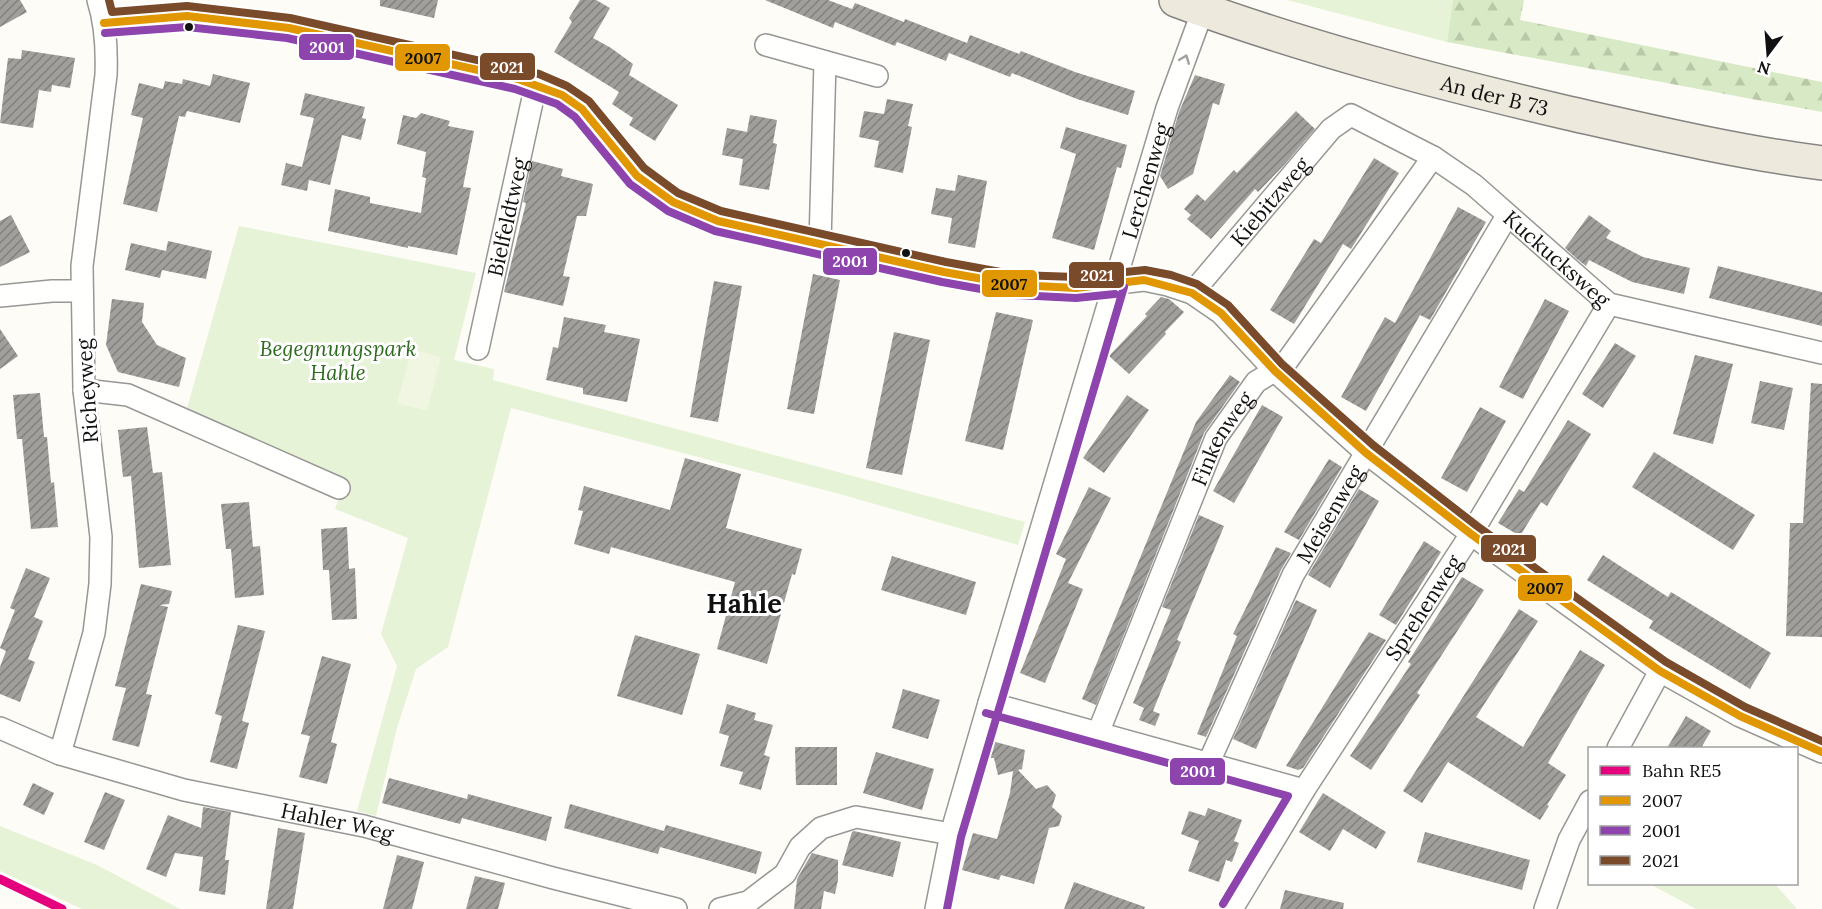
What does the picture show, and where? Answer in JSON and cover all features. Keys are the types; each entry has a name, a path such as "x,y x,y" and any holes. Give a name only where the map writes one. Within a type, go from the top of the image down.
{"main road":[{"name":"An der B 73","path":"1203,3 1331,34 1501,81 1655,116 1822,146"},
{"name":"An der B 73","path":"1203,3 1326,50 1498,97 1652,132 1822,164"}],"street":[{"path":"98,0 104,23 187,16 295,29 536,84 562,95 582,109 637,176 673,202 718,221 944,272 1016,285 1076,288 1144,280 1192,293 1221,313 1275,371 1366,453 1471,534 1660,671 1740,716 1822,752"},
{"name":"Lerchenweg","path":"936,909 951,834 989,703 1167,108 1203,3"},
{"name":"Richeyweg","path":"60,754 94,633 100,584 101,537 84,390 82,266 106,75 104,23"},
{"path":"766,45 877,76"},
{"path":"820,243 825,62"},
{"name":"Bielfeldtweg","path":"478,349 536,84"},
{"name":"Kuckucksweg","path":"1351,115 1433,157 1474,185 1609,304 1822,353"},
{"name":"Kiebitzweg","path":"1192,293 1331,129 1351,115"},
{"name":"Finkenweg","path":"1098,733 1216,438 1256,382 1285,364 1433,157"},
{"name":"Meisenweg","path":"1209,762 1293,575 1508,216"},
{"path":"0,296 52,291 82,291"},
{"name":"Sprehenweg","path":"1232,909 1304,790 1471,534 1609,304"},
{"path":"84,390 128,395 339,488"},
{"path":"1619,747 1660,671"},
{"path":"989,703 1304,790"},
{"name":"Hahler Weg","path":"0,728 60,754 184,790 364,826 676,909"},
{"path":"1545,909 1569,840 1588,805"},
{"path":"720,909 747,902 785,874 800,847 821,828 856,817 951,834"}],"green space":[{"path":"1287,0 1453,0 1447,42"},
{"path":"1453,0 1524,0 1520,20 1822,82 1822,112 1447,42"},
{"name":"Begegnungspark Hahle","path":"239,226 476,273 454,360 494,369 493,380 1025,522 1018,545 836,493 511,408 448,647 416,669 397,728 376,816 357,811 397,666 381,634 408,538 335,509 343,487 185,415"},
{"path":"412,349 441,357 427,411 397,403"},
{"path":"0,826 97,865 180,909 82,909 0,871"},
{"path":"1652,885 1776,885 1797,909 1696,909"}],"building":[{"path":"0,0 20,0 27,12 0,27"},
{"path":"380,0 438,0 434,18 380,6"},
{"path":"580,0 596,0 610,8 593,38 633,64 629,75 678,105 655,141 629,125 633,118 612,104 619,92 554,52 572,22 569,18"},
{"path":"765,0 828,0 852,9 855,3 967,43 970,35 1019,54 1021,51 1075,72 1135,91 1128,115 1077,99 1012,73 1010,77 949,53 946,61 897,42 895,46 835,22 833,28"},
{"path":"22,50 75,58 70,88 52,85 51,92 39,90 33,128 0,123 8,58 21,59"},
{"path":"213,74 250,83 240,123 187,111 185,117 179,116 157,212 123,204 143,118 131,115 139,83 163,89 165,81 182,84 183,79 210,86"},
{"path":"1195,75 1225,84 1219,105 1213,103 1193,174 1168,189 1160,176 1179,112"},
{"path":"305,93 365,107 362,118 366,119 361,140 342,135 330,185 309,180 307,191 281,185 286,163 302,167 314,118 300,115"},
{"path":"887,99 913,104 908,126 912,127 903,173 874,167 879,141 859,137 864,111 884,114"},
{"path":"1296,111 1315,129 1258,192 1255,189 1211,239 1187,219 1191,215 1184,209 1197,194 1205,201 1234,170 1237,173"},
{"path":"421,113 450,121 448,126 474,131 463,187 471,188 457,255 408,246 408,248 328,231 335,189 370,197 370,203 421,213 426,178 422,177 426,152 397,144 403,115 416,118"},
{"path":"750,115 777,120 773,143 777,144 769,190 739,185 743,159 722,155 727,128 747,132"},
{"path":"1066,127 1127,145 1121,168 1117,167 1094,250 1052,238 1076,154 1060,148"},
{"path":"1374,158 1399,173 1351,249 1343,244 1294,324 1270,310 1314,239 1321,243"},
{"path":"532,161 563,169 561,176 593,184 586,216 577,216 563,276 570,277 563,306 504,292 526,203 523,202"},
{"path":"958,175 987,181 975,248 948,243 952,218 931,214 936,188 955,191"},
{"path":"1458,207 1486,222 1430,320 1420,315 1366,411 1341,397 1385,317 1395,323"},
{"path":"11,215 30,252 0,267 0,221"},
{"path":"1589,215 1611,231 1606,238 1643,257 1690,268 1684,294 1632,282 1589,260 1586,266 1577,259 1565,248"},
{"path":"168,241 212,251 206,279 162,270 160,278 125,270 131,243 166,251"},
{"path":"1718,266 1822,292 1822,326 1709,298"},
{"path":"813,274 840,280 814,414 787,409"},
{"path":"714,281 742,286 718,422 690,417"},
{"path":"1161,297 1169,299 1184,312 1129,374 1109,356 1147,316 1145,314"},
{"path":"112,299 144,303 142,322 157,345 186,358 179,387 118,372 106,345"},
{"path":"1545,299 1569,311 1523,399 1499,387"},
{"path":"996,312 1033,320 1003,450 965,441"},
{"path":"564,317 606,325 604,332 640,339 627,402 583,394 583,388 546,380 553,347 558,348"},
{"path":"0,329 18,356 0,369"},
{"path":"894,332 930,340 902,475 866,468"},
{"path":"1615,343 1636,356 1603,408 1582,394"},
{"path":"1695,355 1733,364 1713,444 1673,434"},
{"path":"1230,375 1240,382 1204,433 1096,705 1082,699 1196,422"},
{"path":"1760,381 1793,388 1784,430 1751,423"},
{"path":"1811,383 1822,384 1822,637 1786,636 1790,523 1803,523"},
{"path":"40,393 51,483 54,482 58,527 31,529 22,439 17,439 13,395"},
{"path":"1127,395 1149,410 1104,473 1083,458"},
{"path":"1262,405 1283,417 1234,503 1213,491"},
{"path":"1480,407 1506,421 1467,492 1441,478"},
{"path":"1568,420 1591,434 1547,506 1541,502 1520,536 1498,523 1519,489 1524,492"},
{"path":"147,427 153,473 162,472 171,565 139,568 131,476 123,477 118,430"},
{"path":"1654,452 1755,515 1733,550 1632,487"},
{"path":"685,458 741,474 726,528 802,549 795,575 792,574 767,664 717,649 735,582 611,547 609,554 574,544 583,511 578,510 584,486 670,510"},
{"path":"1329,459 1342,467 1299,540 1284,532"},
{"path":"1089,487 1111,498 1068,583 1083,589 1045,683 1020,673 1066,559 1056,554"},
{"path":"1359,489 1379,501 1330,588 1308,575"},
{"path":"249,502 253,547 260,546 264,595 235,598 231,549 226,549 221,504"},
{"path":"1199,515 1224,526 1177,640 1181,642 1153,711 1160,714 1155,726 1139,720 1144,708 1133,703 1171,610 1162,607"},
{"path":"347,527 349,569 355,568 357,619 332,620 329,570 323,570 321,529"},
{"path":"1424,541 1441,552 1396,625 1379,615"},
{"path":"1276,547 1291,553 1281,570 1206,737 1197,734 1237,636 1233,634"},
{"path":"1603,555 1668,597 1671,592 1771,653 1750,689 1649,628 1653,621 1587,580"},
{"path":"892,556 976,582 966,615 881,590"},
{"path":"26,568 50,578 34,617 43,621 28,659 35,662 20,702 0,694 0,667 6,651 0,648 15,610 10,608"},
{"path":"1462,577 1484,590 1417,693 1420,695 1371,770 1350,756 1411,664 1408,662"},
{"path":"141,584 172,591 169,604 159,605 168,607 146,694 152,695 139,747 112,740 126,688 115,686"},
{"path":"1296,600 1317,610 1256,749 1233,739"},
{"path":"1519,609 1538,621 1476,717 1523,747 1580,650 1605,665 1548,763 1566,775 1540,820 1448,762 1422,803 1403,791"},
{"path":"238,625 265,631 242,721 249,723 237,769 210,762 222,716 215,714"},
{"path":"1369,632 1386,640 1303,768 1298,770 1286,766"},
{"path":"635,635 700,654 682,715 617,696"},
{"path":"322,656 351,664 331,742 337,744 327,784 299,777 310,736 301,734"},
{"path":"903,689 940,700 928,739 892,728"},
{"path":"727,704 756,713 754,720 773,725 764,755 770,757 761,790 739,784 743,772 720,766 729,736 719,733"},
{"path":"1686,716 1711,731 1702,747 1668,747"},
{"path":"992,741 1025,750 1022,769 1018,770 1036,789 1047,785 1056,795 1052,807 1062,816 1059,826 1049,828 1034,884 1001,875 999,880 962,870 973,833 997,839 1010,793 1013,771 998,775 994,758 989,758"},
{"path":"795,747 837,747 837,785 796,785"},
{"path":"876,752 934,769 922,810 863,793"},
{"path":"389,778 467,799 468,794 552,817 546,841 462,818 460,824 382,803"},
{"path":"33,783 54,793 44,815 23,805"},
{"path":"105,792 125,800 104,850 84,842"},
{"path":"1323,793 1386,832 1376,849 1343,829 1330,851 1299,832"},
{"path":"570,804 664,831 666,825 762,852 756,874 660,847 658,854 564,828"},
{"path":"203,807 231,812 225,860 229,860 225,895 199,891 203,857 175,853 166,877 146,869 168,815 201,828"},
{"path":"1208,808 1242,820 1234,841 1239,843 1232,862 1226,860 1219,882 1188,871 1199,841 1181,834 1189,811 1205,816"},
{"path":"278,828 305,833 293,909 266,909"},
{"path":"854,831 901,842 893,877 842,865"},
{"path":"1425,832 1530,860 1522,890 1417,862"},
{"path":"812,853 838,860 835,894 824,891 821,909 794,909 797,879"},
{"path":"397,855 424,862 412,909 383,909"},
{"path":"475,876 505,883 498,909 466,909"},
{"path":"1074,882 1145,907 1144,909 1064,909"},
{"path":"1285,890 1344,903 1343,909 1280,909"}],"rail line":[{"name":"RE5","path":"0,879 62,909"}],"transit line":[{"name":"2021","path":"109,0 112,12 187,6 290,18 539,74 567,86 589,101 644,168 678,193 721,211 946,262 1017,275 1076,277 1145,270 1171,275 1197,284 1228,305 1282,364 1373,445 1477,526 1666,662 1745,707 1822,741"},
{"name":"2007","path":"104,23 187,16 289,28 518,79 562,95 582,109 637,176 673,202 718,221 944,272 1016,285 1076,288 1144,280 1192,293 1221,313 1275,371 1366,453 1560,599 1660,671 1740,716 1822,752"},
{"name":"2001","path":"105,33 187,27 287,38 515,89 557,104 575,117 630,184 668,211 715,231 942,282 1014,295 1076,298 1115,294"},
{"name":"2001","path":"947,909 961,837 1124,287"},
{"name":"2001","path":"986,713 1288,796 1223,904"}],"district":[{"name":"Hahle","path":"744,603"}]}
